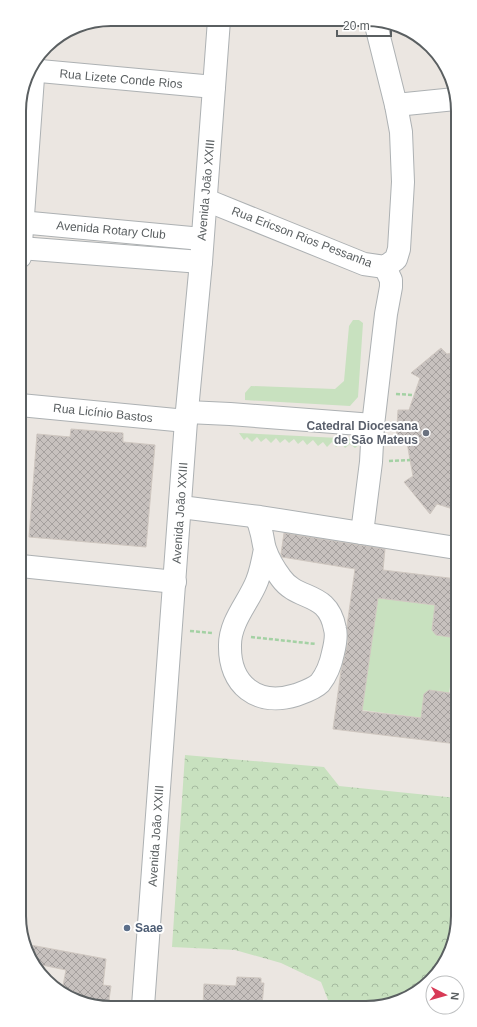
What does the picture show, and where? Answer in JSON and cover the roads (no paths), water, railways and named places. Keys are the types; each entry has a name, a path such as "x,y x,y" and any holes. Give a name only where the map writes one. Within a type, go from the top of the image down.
{"street":[{"name":"Avenida João XXIII","path":"143,1001 187,416 201,262 219,26"},
{"name":"Rua Ericson Rios Pessanha","path":"206,200 364,264 385,267 396,260 399,249 403,182 402,132 376,27"},
{"name":"Rua Lizete Conde Rios","path":"37,69 214,87"},
{"path":"26,152 31,84"},
{"path":"396,105 450,100"},
{"name":"Avenida Rotary Club","path":"26,222 202,238"},
{"name":"Avenida Rotary Club","path":"26,251 201,262"},
{"path":"362,533 371,462 373,424 386,314 391,287 391,280 385,267"},
{"name":"Rua Licínio Bastos","path":"26,405 187,416 237,414 373,424"},
{"path":"181,507 451,547"},
{"path":"256,517 261,530 265,549 274,568 286,584 325,606 332,615 336,631 335,646 327,672 319,684 305,692 288,697 272,699 256,694 241,683 233,669 230,644 235,623 257,582 265,549"},
{"path":"26,567 175,582"}],"place":[{"name":"Catedral Diocesana de São Mateus","path":"426,433"},
{"name":"Saae","path":"127,928"}]}
